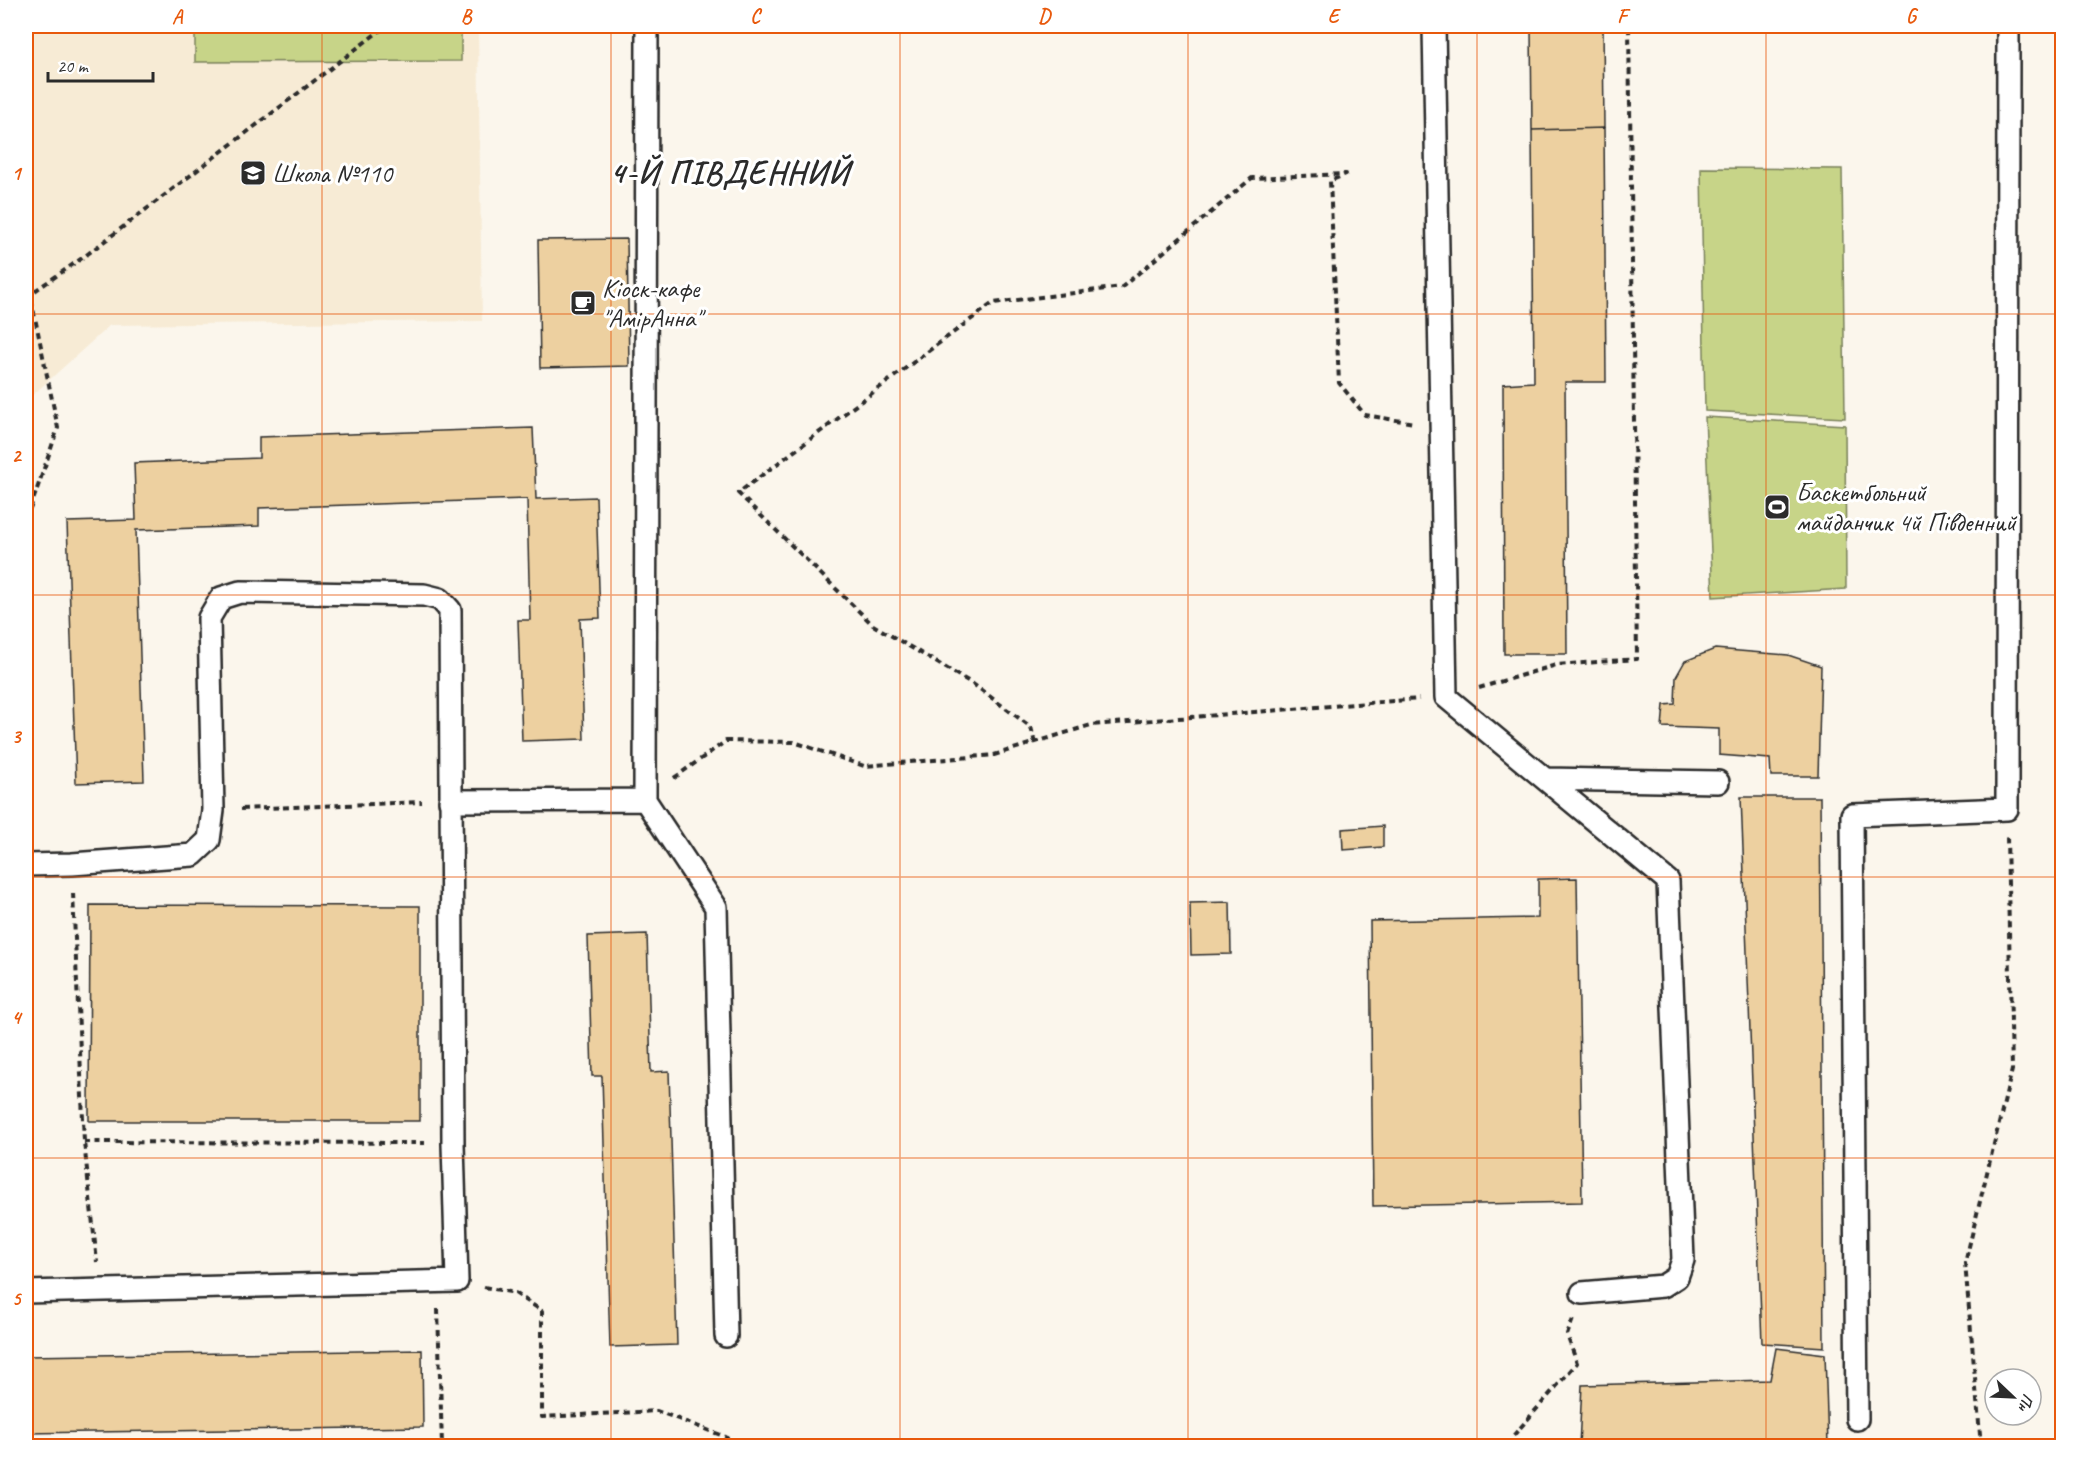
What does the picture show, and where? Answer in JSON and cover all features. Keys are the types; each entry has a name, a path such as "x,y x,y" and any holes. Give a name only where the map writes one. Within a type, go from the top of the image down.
{"lane":[{"path":"647,26 645,800 716,908 726,1336"},
{"path":"1434,26 1446,697 1668,881 1683,1260 1677,1277 1663,1286 1582,1293"},
{"path":"1857,1419 1852,815 2007,809 2008,26"},
{"path":"26,864 72,864 193,855 209,840 213,810 209,618 221,598 240,592 424,595 440,598 450,610 453,1144 447,1281 26,1292"},
{"path":"1545,779 1718,783"},
{"path":"450,801 645,800"}],"path":[{"path":"26,297 85,256 386,26"},
{"path":"645,800 726,741 794,742 864,766 994,755 1091,725 1446,697 1556,665 1637,659 1629,26"},
{"path":"1035,743 1031,727 973,684 873,625 738,493 993,303 1122,287 1252,178 1346,174 1330,182 1339,383 1365,415 1442,427"},
{"path":"26,280 58,428 26,521"},
{"path":"213,810 450,801"},
{"path":"1981,1446 1965,1263 2012,1070 2007,809"},
{"path":"72,864 84,1142 100,1290"},
{"path":"84,1142 453,1144"},
{"path":"442,1446 447,1281 514,1293 542,1311 542,1416 657,1411 726,1437 734,1446"},
{"path":"1513,1446 1513,1436 1577,1364 1567,1335 1582,1293"}],"shaded area":[{"name":"Школа №110","path":"26,26 478,26 482,321 110,325 26,401"}],"green space":[{"path":"195,26 461,26 461,61 195,62"},
{"path":"1701,168 1842,169 1845,418 1705,411"},
{"name":"Баскетбольний майданчик 4й Південний","path":"1705,417 1845,425 1846,589 1713,597"}],"building":[{"path":"1531,26 1603,26 1604,128 1532,130"},
{"path":"1604,128 1606,382 1565,382 1567,654 1504,654 1503,384 1534,382 1532,130"},
{"name":"Кіоск-кафе \"АмірАнна\"","path":"627,239 629,366 540,368 538,240"},
{"path":"533,428 536,499 596,497 600,618 580,619 584,739 522,741 518,620 530,620 527,499 259,508 259,526 136,530 144,781 76,783 67,522 136,520 134,463 259,458 259,437"},
{"path":"1715,649 1788,655 1821,666 1818,776 1771,776 1770,759 1719,755 1719,729 1662,727 1664,705 1675,704 1676,677 1685,661"},
{"path":"1741,797 1820,797 1824,1347 1762,1343"},
{"path":"1383,826 1383,847 1343,850 1342,829"},
{"path":"1577,878 1582,1202 1373,1206 1370,921 1538,918 1538,879"},
{"path":"1230,902 1231,954 1191,955 1190,903"},
{"path":"90,905 420,906 420,1121 89,1121"},
{"path":"647,934 651,1072 669,1071 677,1345 610,1347 602,1076 592,1076 588,936"},
{"path":"1776,1348 1825,1354 1828,1446 1579,1446 1582,1385 1770,1380"},
{"path":"422,1350 423,1427 26,1433 26,1356"}],"place":[{"name":"Школа №110","path":"253,173"},
{"name":"Кіоск-кафе \"АмірАнна\"","path":"583,303"},
{"name":"Баскетбольний майданчик 4й Південний","path":"1777,507"}],"district":[{"name":"4-Й ПІВДЕННИЙ","path":"730,172"}]}
